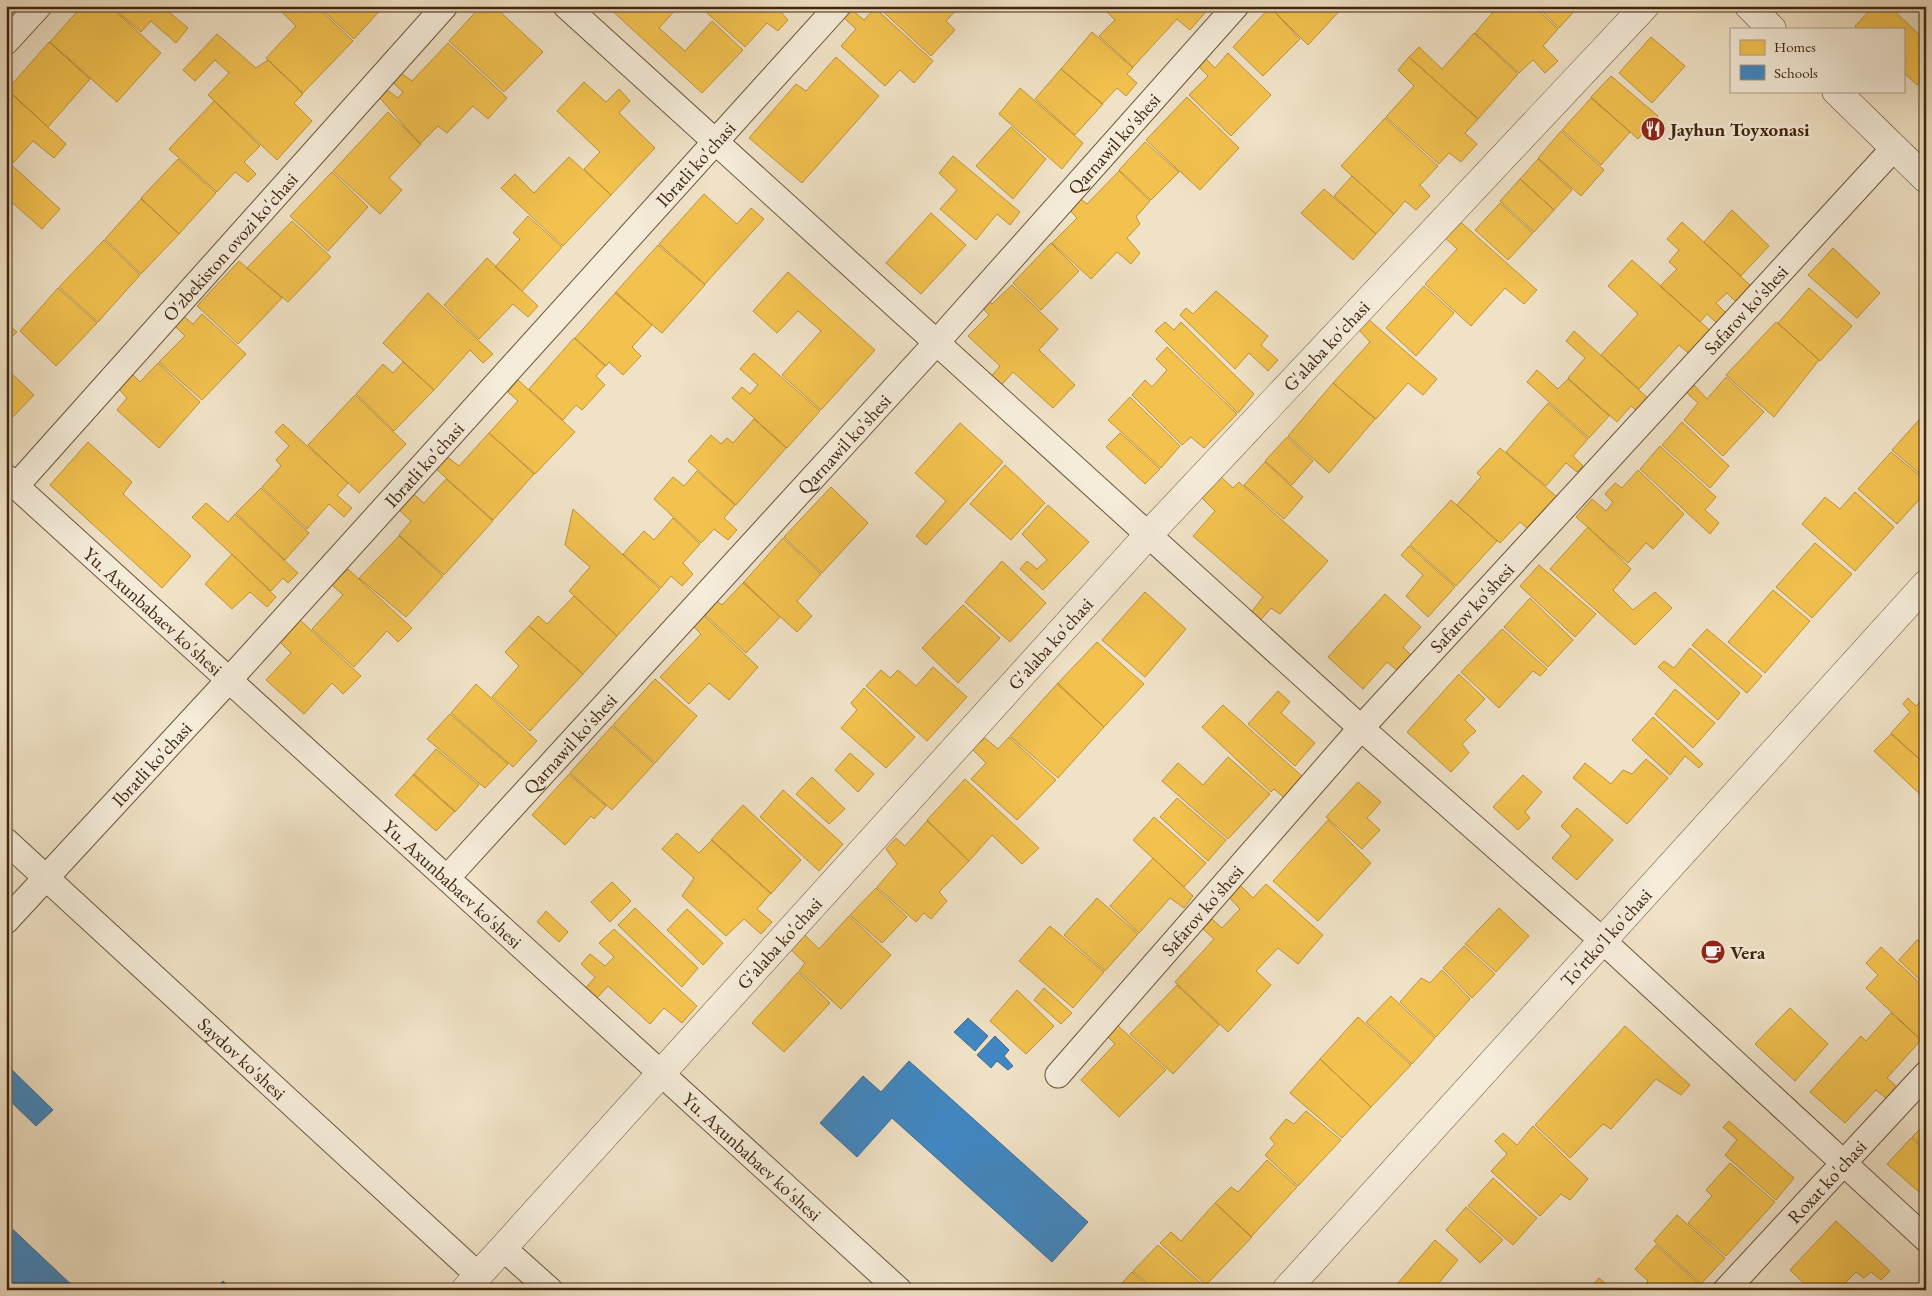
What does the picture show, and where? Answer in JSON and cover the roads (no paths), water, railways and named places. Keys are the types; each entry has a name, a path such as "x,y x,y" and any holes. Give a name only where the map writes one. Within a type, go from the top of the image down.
{"street":[{"path":"6,42 39,6"},
{"name":"O'zbekiston ovozi ko'chasi","path":"11,481 445,6"},
{"path":"566,6 1149,534 1360,728 1603,941 1926,1239"},
{"name":"Ibratli ko'chasi","path":"6,921 229,680 838,6"},
{"name":"Qarnawil ko'shesi","path":"447,878 937,342 1236,6"},
{"name":"G'alaba ko'chasi","path":"472,1283 1149,534 1645,6"},
{"path":"1749,6 1771,28"},
{"path":"1837,92 1926,179"},
{"name":"Safarov ko'shesi","path":"1058,1075 1360,728 1894,148"},
{"name":"Yu. Axunbabaev ko'shesi","path":"11,481 899,1290"},
{"name":"To'rtko'l ko'chasi","path":"1286,1290 1926,584"},
{"name":"Saydov ko'shesi","path":"6,841 47,877 472,1283"},
{"name":"Roxat ko'chasi","path":"1726,1290 1926,1074"},
{"path":"503,1248 550,1290"}],"place":[{"name":"Jayhun Toyxonasi","path":"1653,129"},
{"name":"Vera","path":"1713,952"}]}
